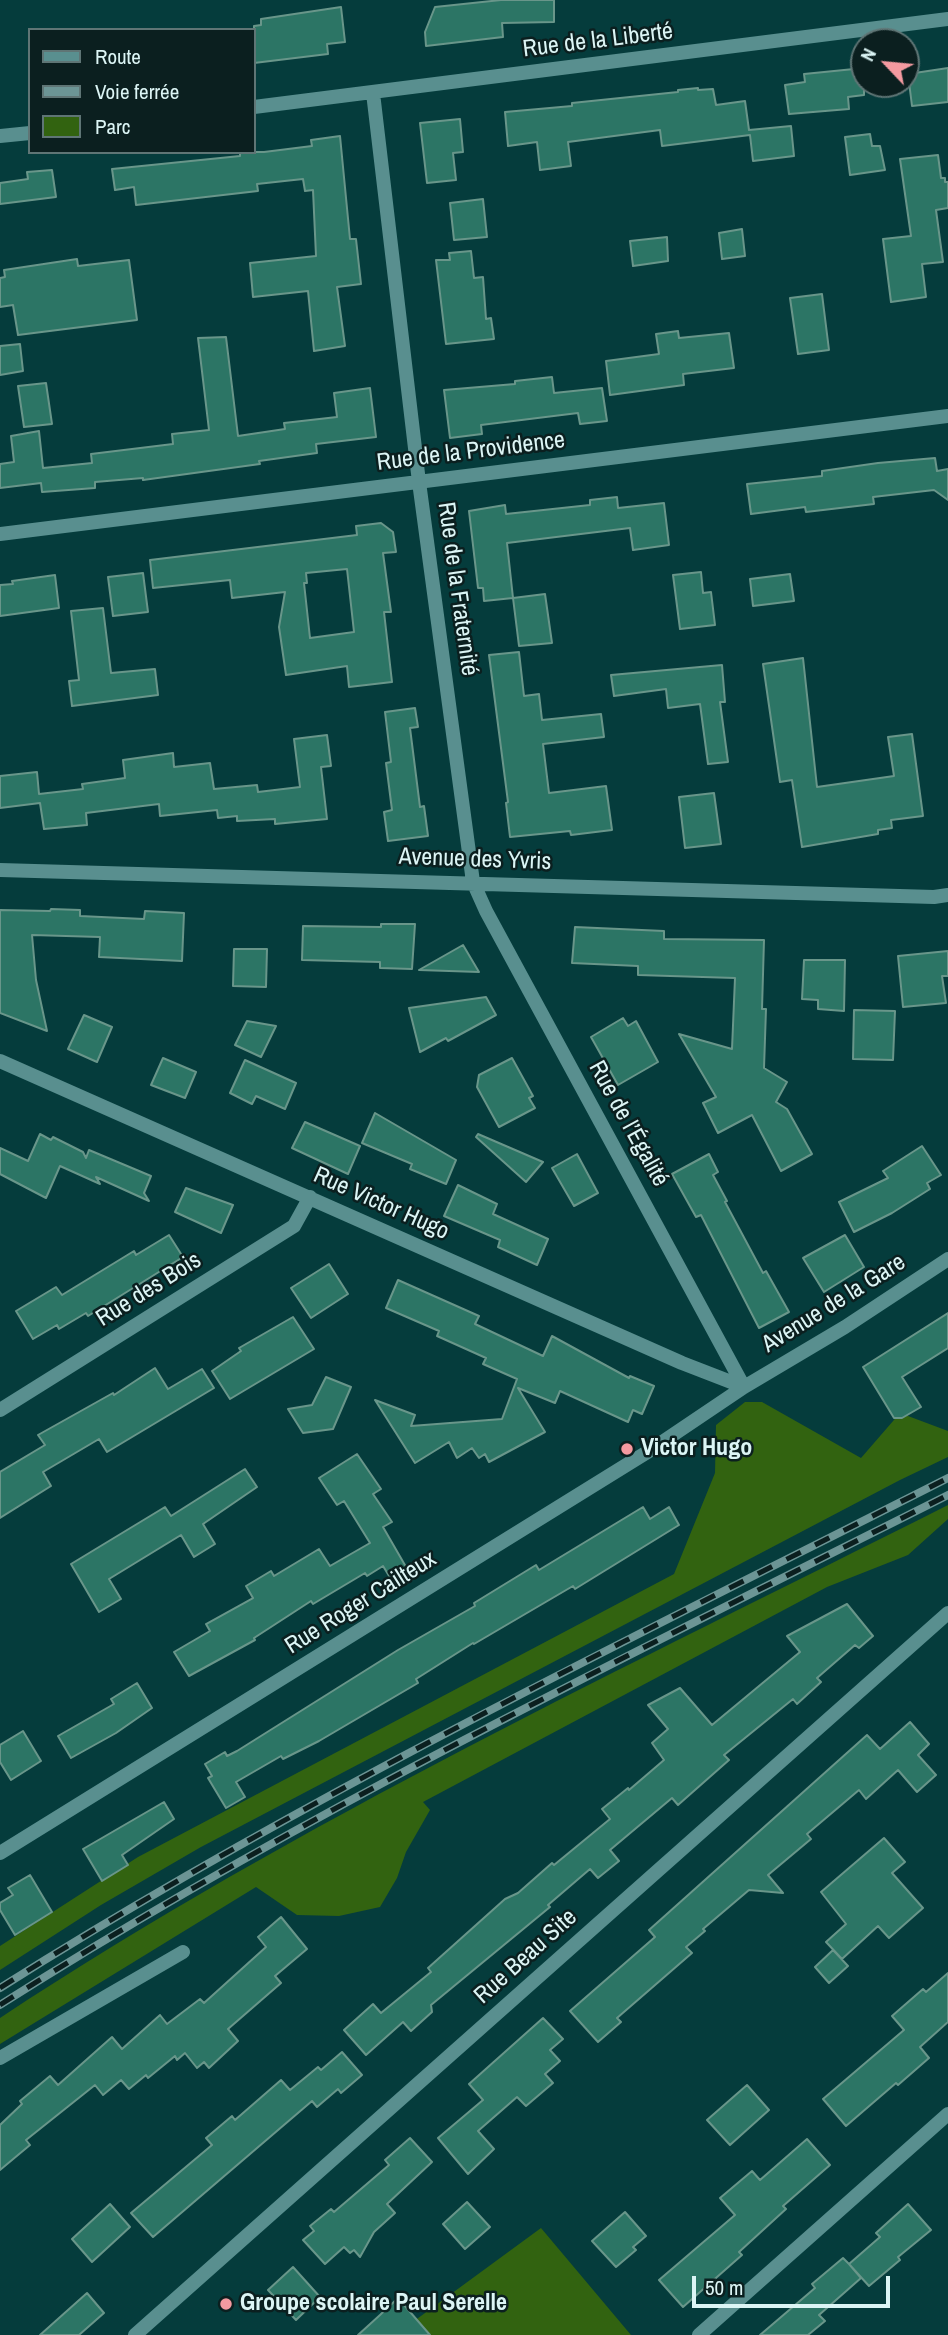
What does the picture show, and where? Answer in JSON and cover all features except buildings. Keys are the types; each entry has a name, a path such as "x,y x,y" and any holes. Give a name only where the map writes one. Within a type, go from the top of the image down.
{"street":[{"name":"Rue de la Liberté","path":"256,107 948,19"},
{"name":"Rue de la Fraternité","path":"373,93 419,482 473,882"},
{"path":"0,136 28,133"},
{"name":"Rue de la Providence","path":"0,534 948,415"},
{"name":"Avenue des Yvris","path":"0,870 948,895"},
{"name":"Rue de l’Égalité","path":"473,882 486,911 744,1387"},
{"name":"Rue Victor Hugo","path":"0,1061 669,1357 744,1387"},
{"name":"Rue des Bois","path":"0,1410 294,1226 310,1197"},
{"name":"Avenue de la Gare","path":"744,1387 948,1259"},
{"name":"Rue Roger Cailteux","path":"0,1853 637,1458 744,1387"},
{"name":"Rue Beau Site","path":"135,2335 948,1612"},
{"path":"0,2058 183,1952"},
{"path":"699,2335 948,2114"}],"green space":[{"path":"745,1402 762,1402 861,1458 900,1413 948,1431 948,1457 201,1847 101,1905 0,1970 0,1946 138,1857 674,1574 715,1473 716,1425"},
{"path":"948,1505 948,1519 908,1555 827,1587 423,1802 430,1810 380,1907 339,1916 297,1915 256,1887 0,2044 0,2018 230,1877 466,1748"},
{"path":"541,2228 631,2335 395,2335"}],"railway":[{"path":"0,1988 231,1850 349,1785 588,1660 948,1478"},
{"path":"0,2005 115,1934 349,1801 587,1676 948,1495"}],"place":[{"name":"Victor Hugo","path":"627,1449"},
{"name":"Groupe scolaire Paul Serelle","path":"226,2304"}]}
